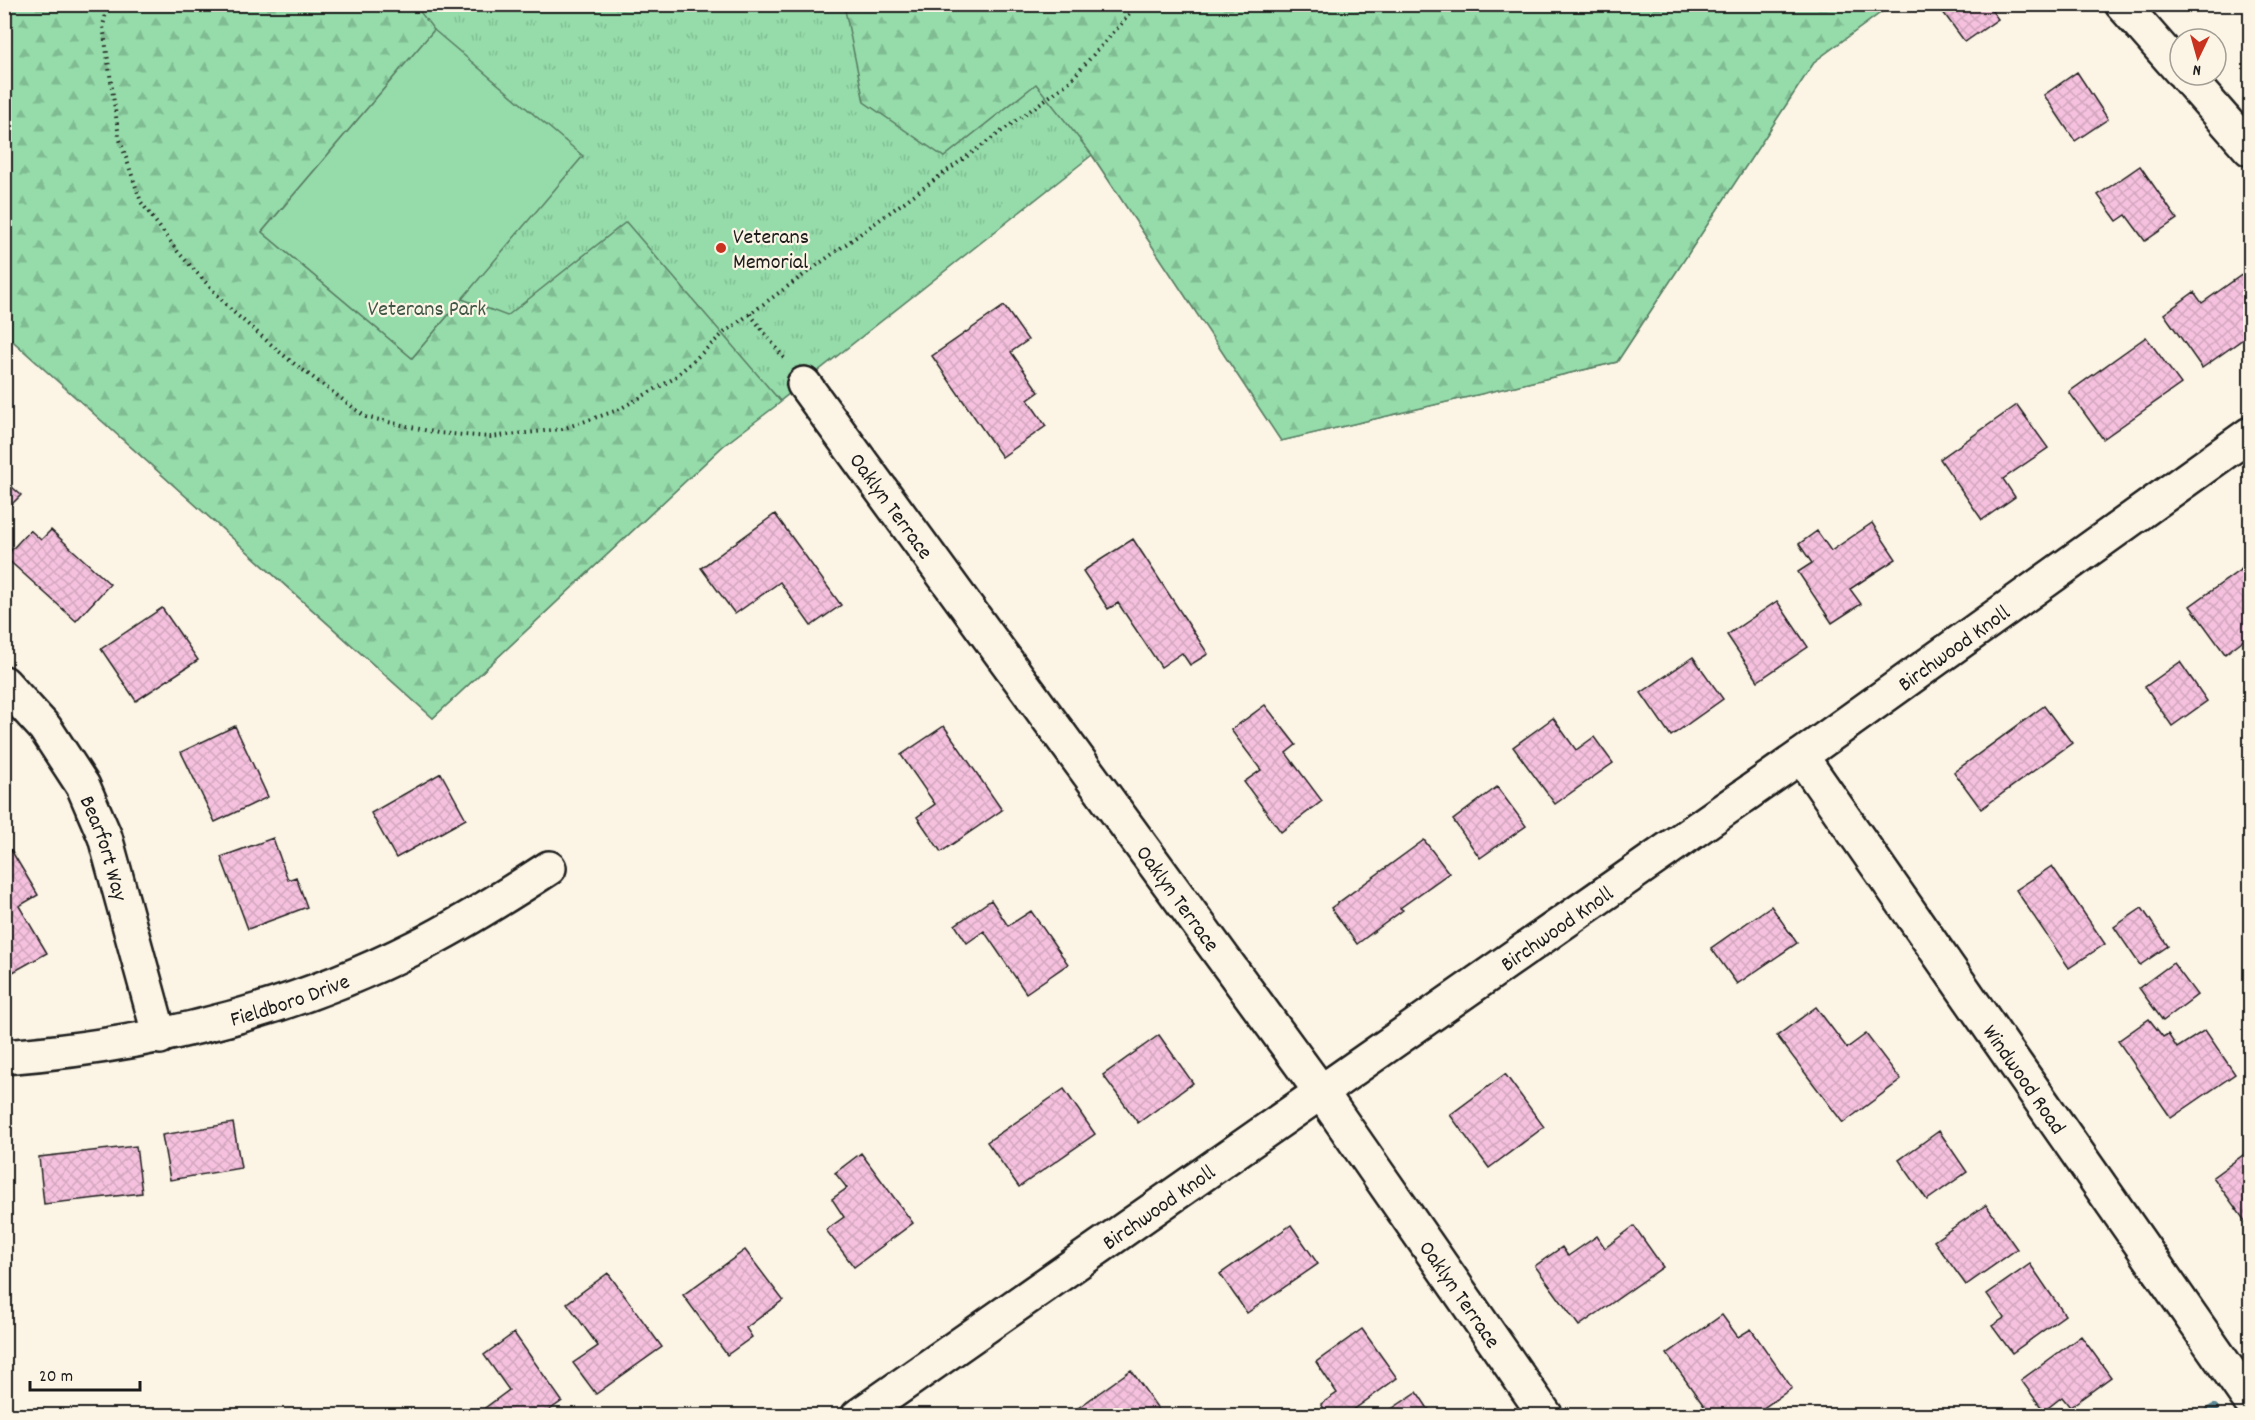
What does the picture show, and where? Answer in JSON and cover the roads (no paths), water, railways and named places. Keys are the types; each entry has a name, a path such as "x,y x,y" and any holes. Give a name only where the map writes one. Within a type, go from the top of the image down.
{"street":[{"path":"2122,4 2168,56"},
{"path":"2196,87 2250,149"},
{"name":"Oaklyn Terrace","path":"795,373 1321,1092 1546,1416"},
{"name":"Birchwood Knoll","path":"858,1416 1802,756 2250,434"},
{"name":"Bearfort Way","path":"4,683 45,728 82,786 105,837 160,1037"},
{"name":"Windwood Road","path":"1802,756 2250,1401"},
{"name":"Fieldboro Drive","path":"4,1057 64,1053 160,1037 240,1017 332,985 416,947 497,902 549,868"}],"waterway":[{"path":"2203,1416 2214,1409"}],"place":[{"name":"Veterans Memorial","path":"721,248"}],"park label":[{"name":"Veterans Park","path":"427,307"}]}
